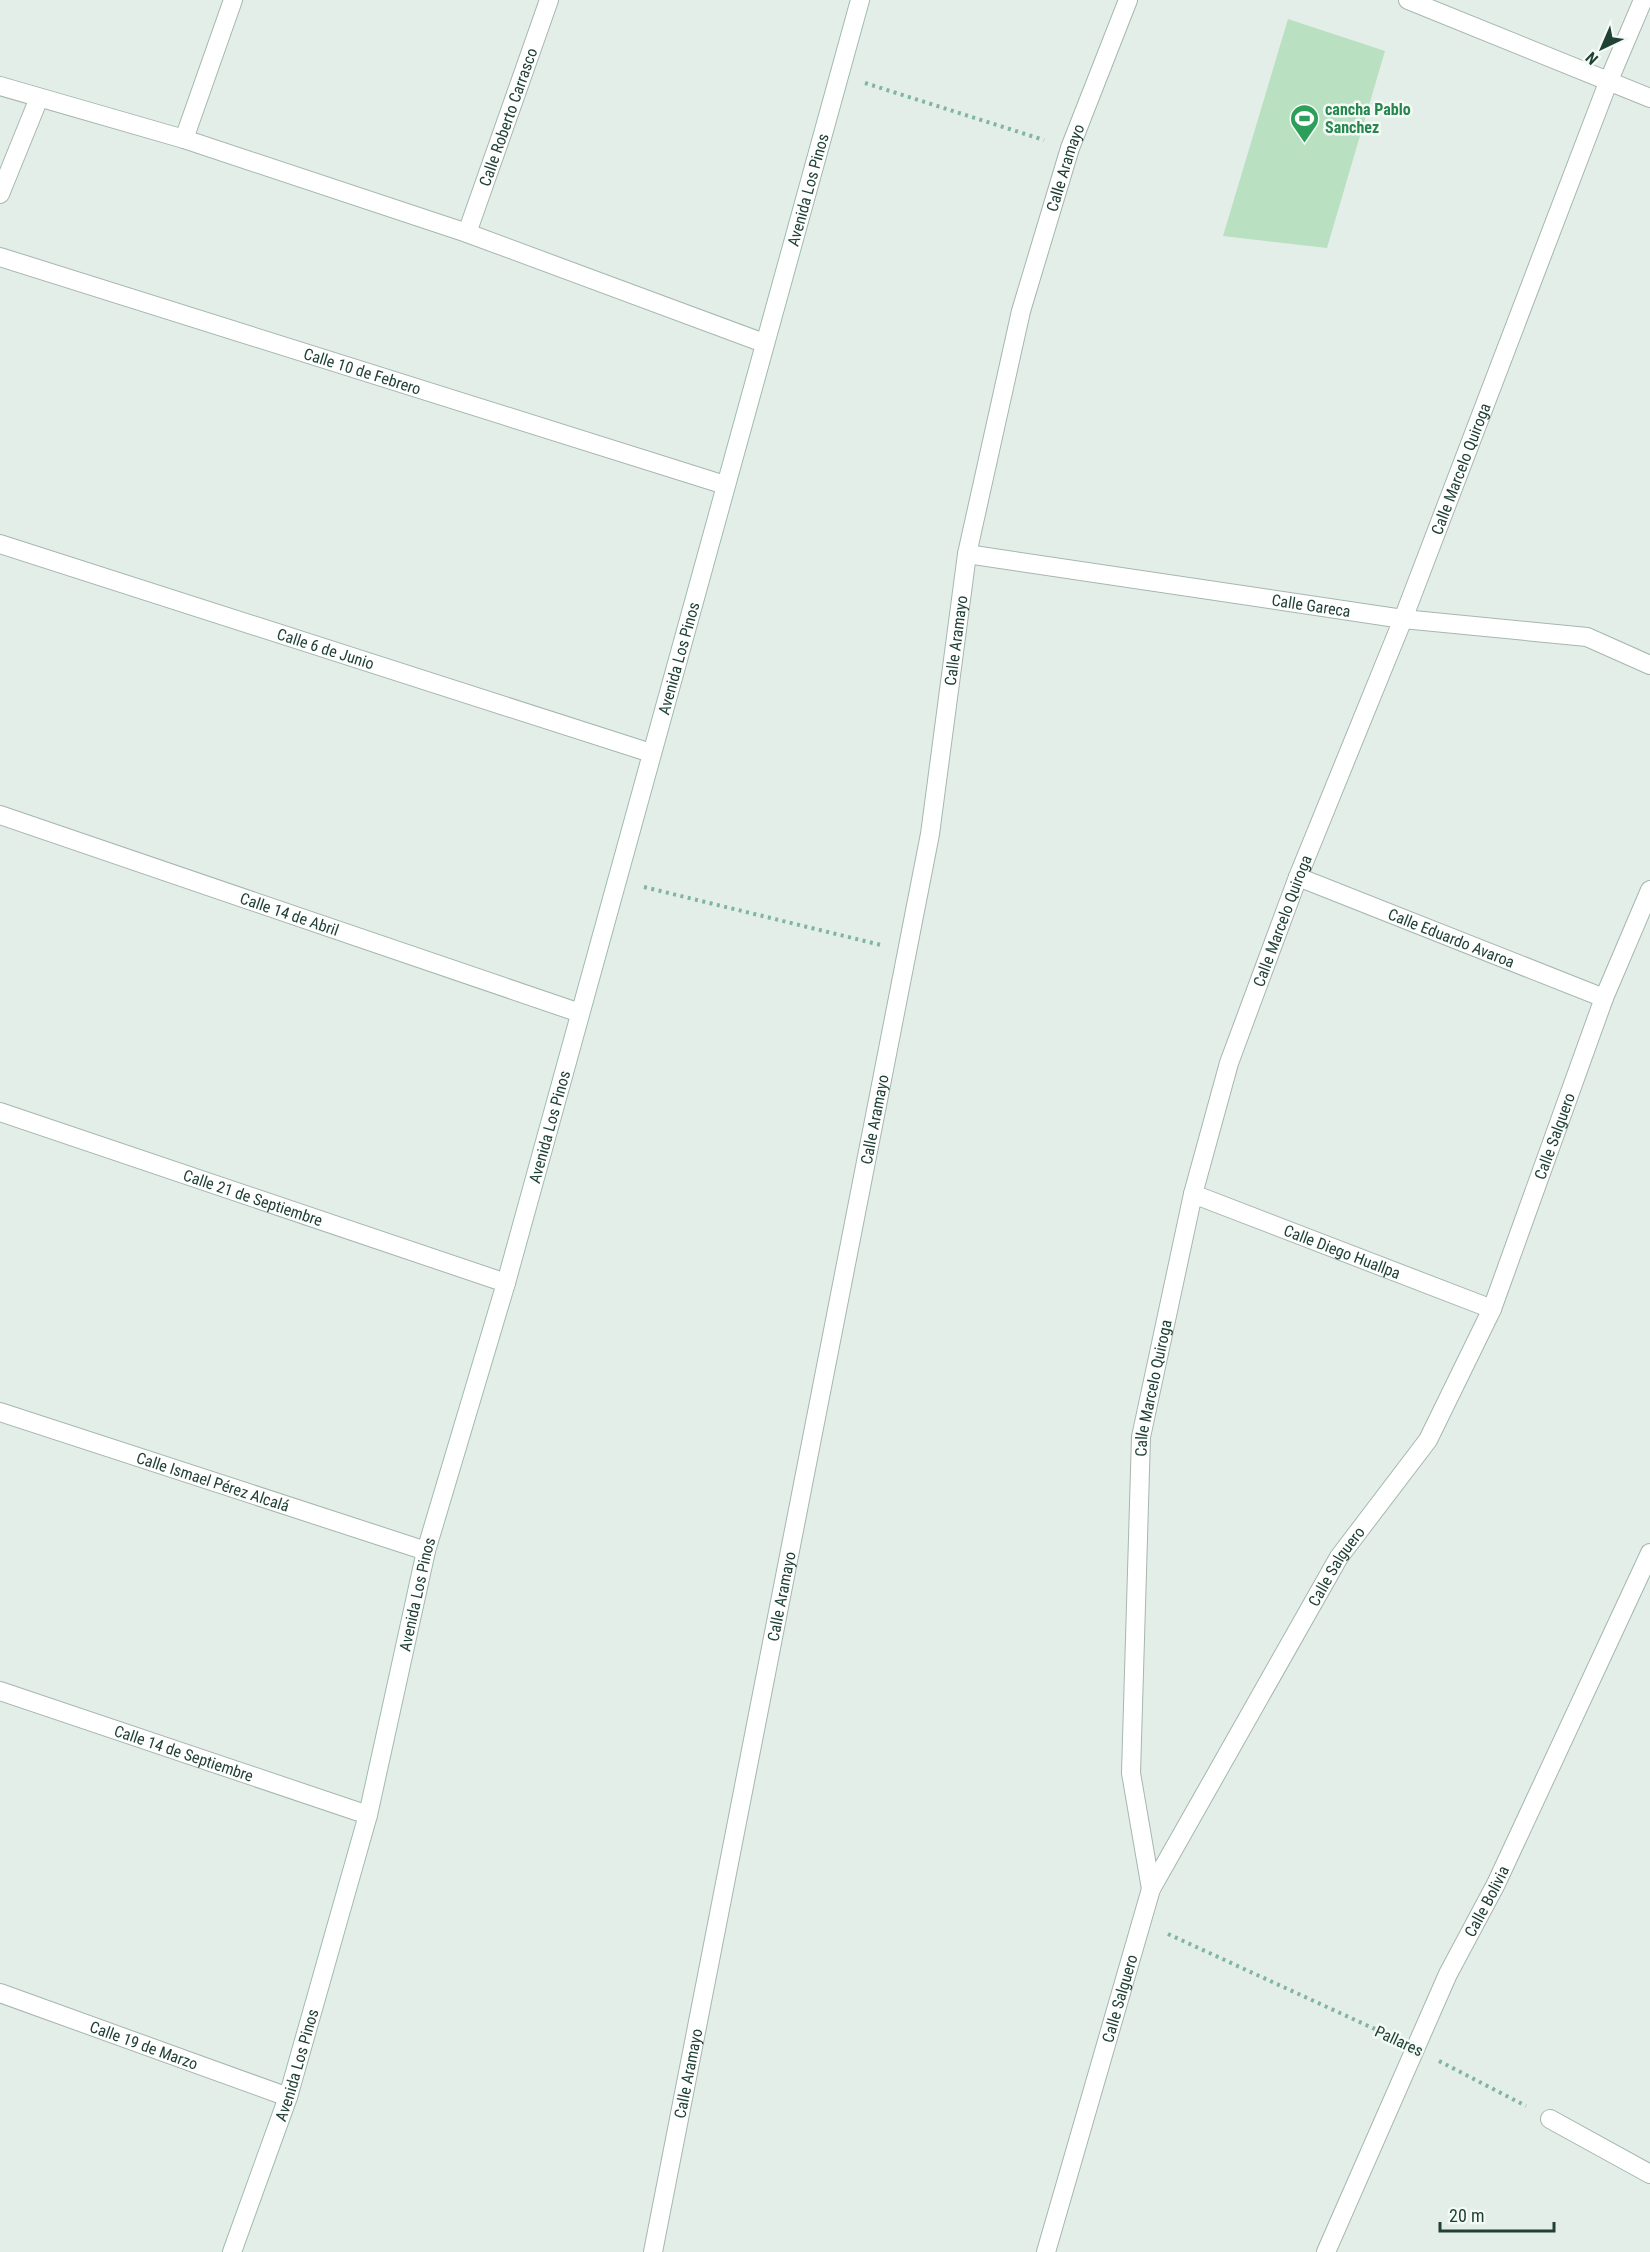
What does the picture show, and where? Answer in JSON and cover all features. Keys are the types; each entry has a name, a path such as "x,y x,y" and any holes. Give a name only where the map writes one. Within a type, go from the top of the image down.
{"street":[{"path":"184,139 233,0"},
{"name":"Calle Roberto Carrasco","path":"466,233 549,0"},
{"name":"Avenida Los Pinos","path":"232,2252 288,2097 368,1815 426,1551 506,1283 860,0"},
{"name":"Calle Aramayo","path":"653,2252 930,834 967,554 1021,311 1070,148 1128,0"},
{"path":"1408,0 1650,98"},
{"name":"Calle Marcelo Quiroga","path":"1151,1889 1131,1773 1141,1437 1194,1194 1229,1062 1298,878 1403,619 1609,80 1643,0"},
{"path":"0,86 184,139 466,233 764,343"},
{"path":"0,194 39,98"},
{"name":"Calle 10 de Febrero","path":"0,257 725,485"},
{"name":"Calle 6 de Junio","path":"0,544 651,753"},
{"name":"Calle Gareca","path":"967,554 1403,619 1587,637 1650,665"},
{"name":"Calle 14 de Abril","path":"0,815 580,1013"},
{"name":"Calle Eduardo Avaroa","path":"1298,878 1605,998"},
{"name":"Calle Salguero","path":"1046,2252 1151,1889 1339,1557 1428,1440 1492,1309 1605,998 1650,890"},
{"name":"Calle 21 de Septiembre","path":"0,1112 506,1283"},
{"name":"Calle Diego Huallpa","path":"1194,1194 1492,1309"},
{"name":"Calle Ismael Pérez Alcalá","path":"0,1413 426,1551"},
{"name":"Calle Bolivia","path":"1326,2252 1448,1974 1496,1884 1650,1553"},
{"name":"Calle 14 de Septiembre","path":"0,1691 368,1815"},
{"name":"Calle 19 de Marzo","path":"0,1993 288,2097"},
{"path":"1550,2119 1650,2174"}],"path":[{"path":"839,74 1070,148"},
{"path":"617,880 908,952"},
{"name":"Pallares","path":"1142,1922 1416,2048 1550,2119"}],"green space":[{"name":"cancha Pablo Sanchez","path":"1288,19 1385,51 1327,248 1223,236"}],"place":[{"name":"cancha Pablo Sanchez","path":"1304,144"}]}
